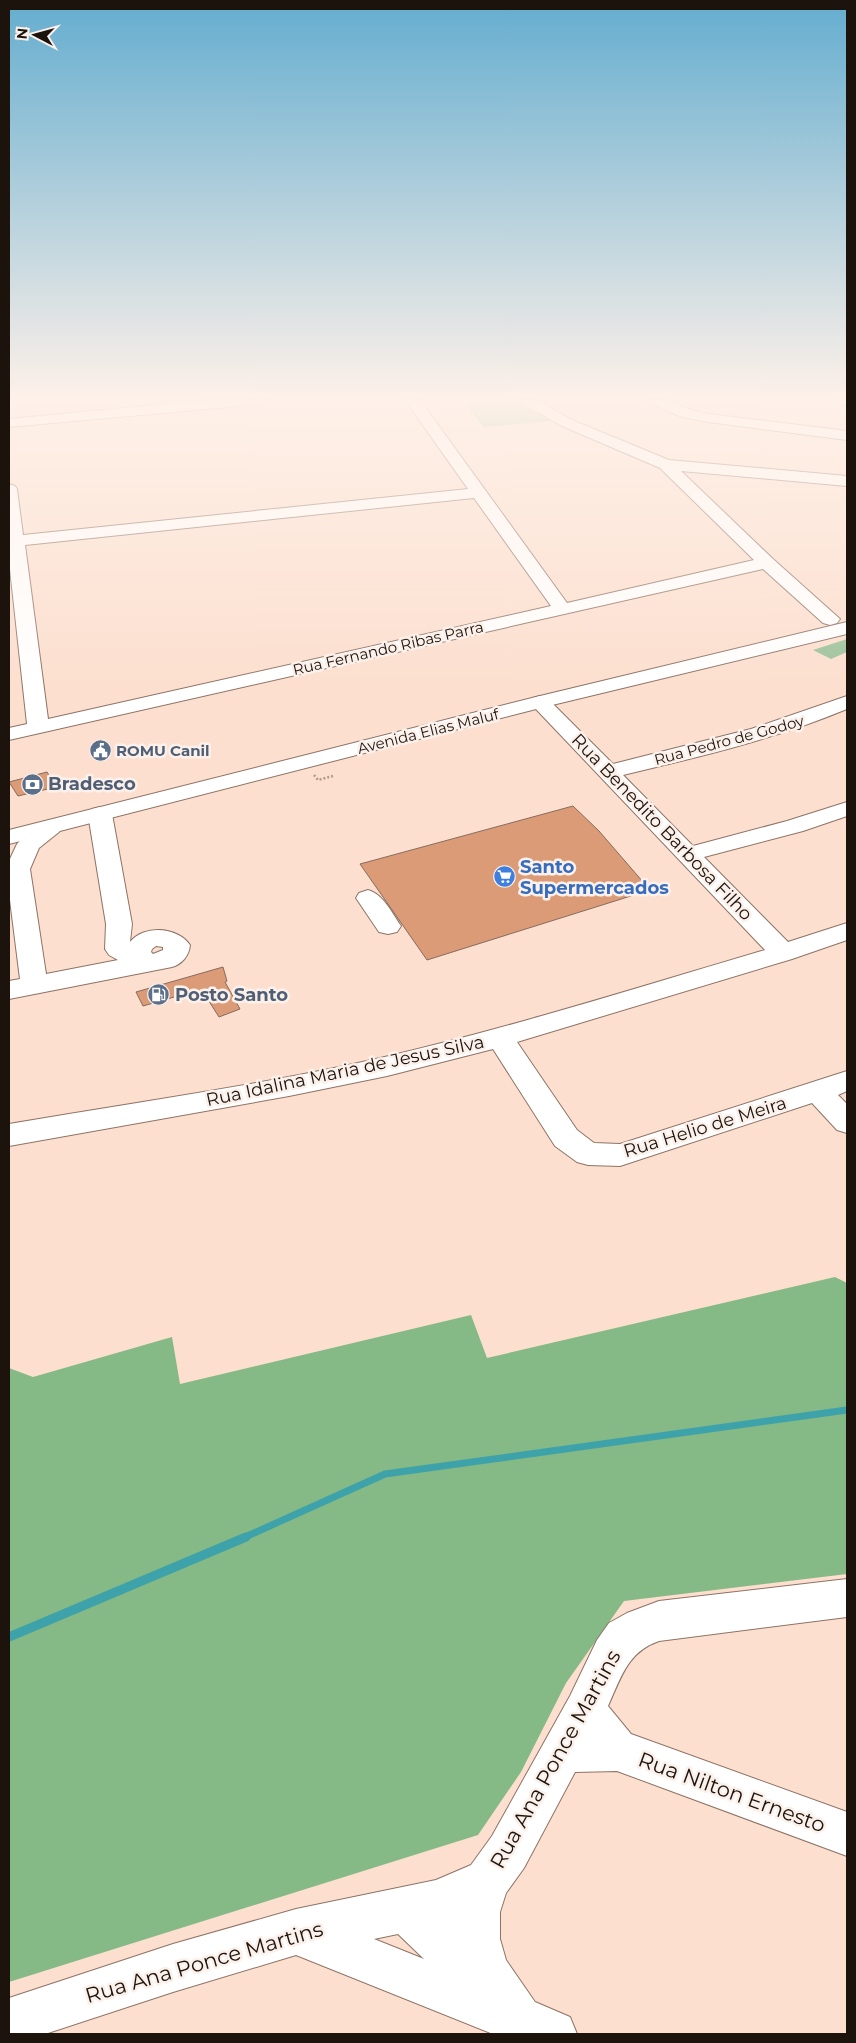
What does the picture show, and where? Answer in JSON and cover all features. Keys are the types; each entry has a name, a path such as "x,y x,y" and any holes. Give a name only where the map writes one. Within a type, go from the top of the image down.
{"street":[{"path":"10,495 38,727"},
{"path":"15,541 467,495"},
{"path":"481,495 562,609"},
{"path":"697,495 767,563 843,621"},
{"name":"Rua Fernando Ribas Parra","path":"9,734 767,563"},
{"name":"Avenida Elias Maluf","path":"9,837 540,702 843,621"},
{"name":"Avenida Elias Maluf","path":"9,818 174,776 843,621"},
{"name":"Rua Benedito Barbosa Filho","path":"540,702 783,953"},
{"name":"Rua Pedro de Godoy","path":"608,772 760,734 815,716 847,702"},
{"path":"9,990 108,970 142,954 125,953 118,948 119,924 100,814 101,804 106,799 174,776"},
{"path":"688,854 796,826 847,809"},
{"path":"34,985 14,862 32,840 51,827"},
{"path":"368,898 388,926"},
{"name":"Rua Idalina Maria de Jesus Silva","path":"9,1135 289,1086 387,1066 500,1038 783,953 847,931"},
{"name":"Rua Helio de Meira","path":"500,1038 566,1138 588,1154 620,1155 847,1081"},
{"path":"818,1092 847,1122"},
{"name":"Rua Ana Ponce Martins","path":"9,2023 173,1968 296,1932 438,1904 487,1881 508,1852 585,1711 611,1654 623,1637 641,1627 659,1622 847,1598"},
{"name":"Rua Nilton Ernesto","path":"585,1711 617,1750"},
{"name":"Rua Nilton Ernesto","path":"563,1751 617,1750 847,1834"},
{"path":"487,1881 477,1912 476,1939 486,1971 536,2027"},
{"path":"405,1910 536,2027"},
{"path":"296,1932 536,2027"}],"path":[{"path":"313,775 318,780 333,776"}],"green space":[{"path":"847,639 847,652 831,659 813,650"},
{"path":"835,1277 847,1283 847,1574 624,1601 566,1683 521,1772 478,1835 9,1982 9,1368 33,1377 172,1337 180,1384 471,1315 487,1358"}],"building":[{"name":"Bradesco","path":"47,772 56,787 18,796 9,782"},
{"name":"Santo Supermercados","path":"573,806 599,831 650,890 427,960 360,864"},
{"name":"Posto Santo","path":"223,967 227,981 225,982 240,1009 219,1017 207,998 195,991 143,1006 136,992"}],"waterway":[{"path":"243,1538 385,1474 847,1410"},
{"path":"9,1637 246,1537"}],"place":[{"name":"ROMU Canil","path":"100,750"},
{"name":"Bradesco","path":"32,784"},
{"name":"Santo Supermercados","path":"504,877"},
{"name":"Posto Santo","path":"159,995"}]}
